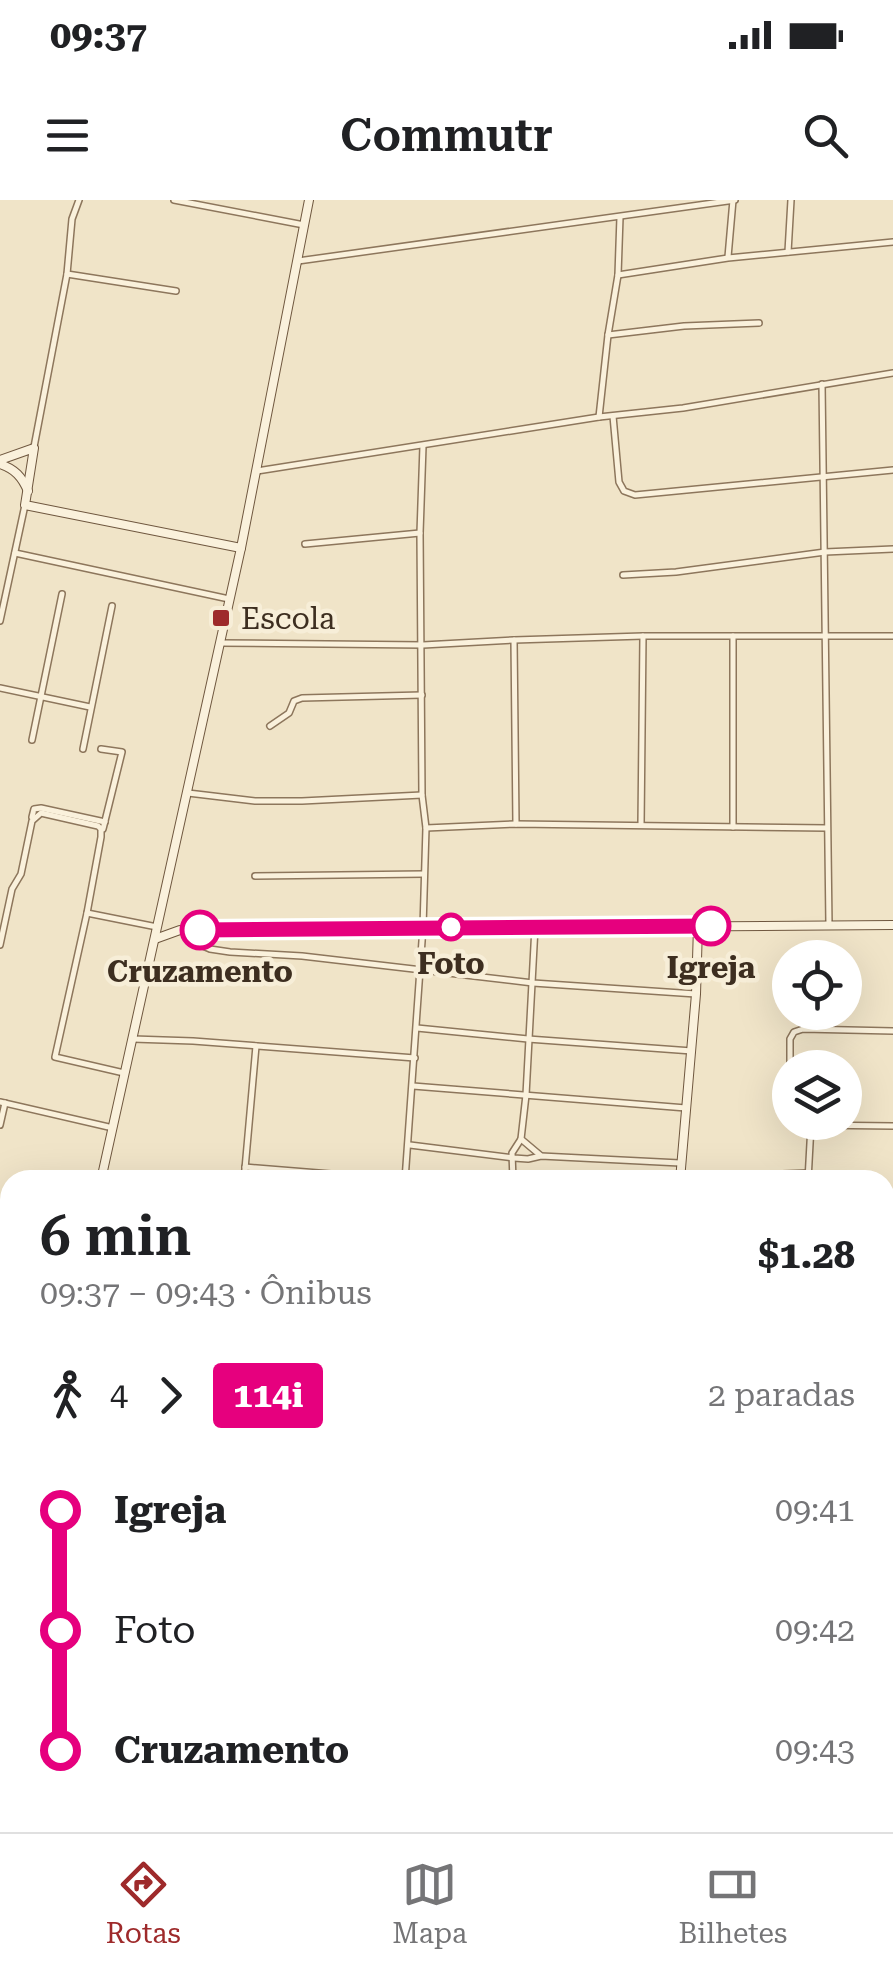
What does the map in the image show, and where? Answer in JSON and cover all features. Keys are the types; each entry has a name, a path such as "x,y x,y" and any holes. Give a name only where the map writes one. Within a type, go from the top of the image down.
{"street":[{"path":"0,621 26,505 67,274 72,218 79,200"},
{"path":"174,200 304,224"},
{"path":"103,1170 241,548 309,200"},
{"path":"298,262 734,200 728,258"},
{"path":"788,253 792,200"},
{"path":"599,417 618,275 620,217"},
{"path":"618,275 728,258 893,242"},
{"path":"67,274 176,291"},
{"path":"608,335 758,322"},
{"path":"257,471 893,373"},
{"path":"822,384 829,926"},
{"path":"613,416 620,482 624,491 635,494 893,470"},
{"path":"406,1170 426,828 422,795 420,533 424,446"},
{"path":"0,462 34,448"},
{"path":"0,462 23,480 28,491"},
{"path":"26,505 241,548"},
{"path":"305,544 420,533"},
{"path":"623,575 676,572 825,552 893,549"},
{"path":"15,553 229,600"},
{"path":"32,740 62,594"},
{"path":"83,749 112,606"},
{"path":"220,643 422,645 643,636 893,636"},
{"path":"641,825 643,636"},
{"path":"732,827 733,636"},
{"path":"514,640 516,824"},
{"path":"0,688 90,707"},
{"path":"270,726 289,713 294,701 302,698 422,695"},
{"path":"101,749 122,752 101,837"},
{"path":"188,792 302,801 422,795"},
{"path":"0,945 12,888 21,874 34,809 105,822"},
{"path":"32,821 40,813 102,829 55,1057 124,1073"},
{"path":"426,828 516,824 828,828"},
{"path":"254,876 424,874"},
{"path":"0,886 12,888"},
{"path":"87,913 156,927"},
{"path":"160,917 169,926 189,930 893,925"},
{"path":"680,1170 692,1051 698,926"},
{"path":"513,1170 512,1153 521,1138 526,1095 536,927"},
{"path":"154,939 189,930"},
{"path":"189,930 194,942 210,949 533,983 696,994"},
{"path":"417,1028 692,1051"},
{"path":"790,1050 794,1032 803,1029 893,1031"},
{"path":"134,1038 415,1058"},
{"path":"245,1170 256,1046"},
{"path":"413,1086 686,1108"},
{"path":"0,1124 2,1102 113,1128"},
{"path":"862,1126 893,1126"},
{"path":"521,1138 541,1156"},
{"path":"808,1170 811,1140"},
{"path":"409,1145 528,1159 541,1156 680,1163"},
{"path":"245,1167 282,1170"}],"bus line":[{"name":"114i","path":"200,930 711,926"}],"place":[{"name":"Escola","path":"221,618"},
{"name":"Igreja","path":"711,926"},
{"name":"Foto","path":"451,927"},
{"name":"Cruzamento","path":"200,930"}]}
